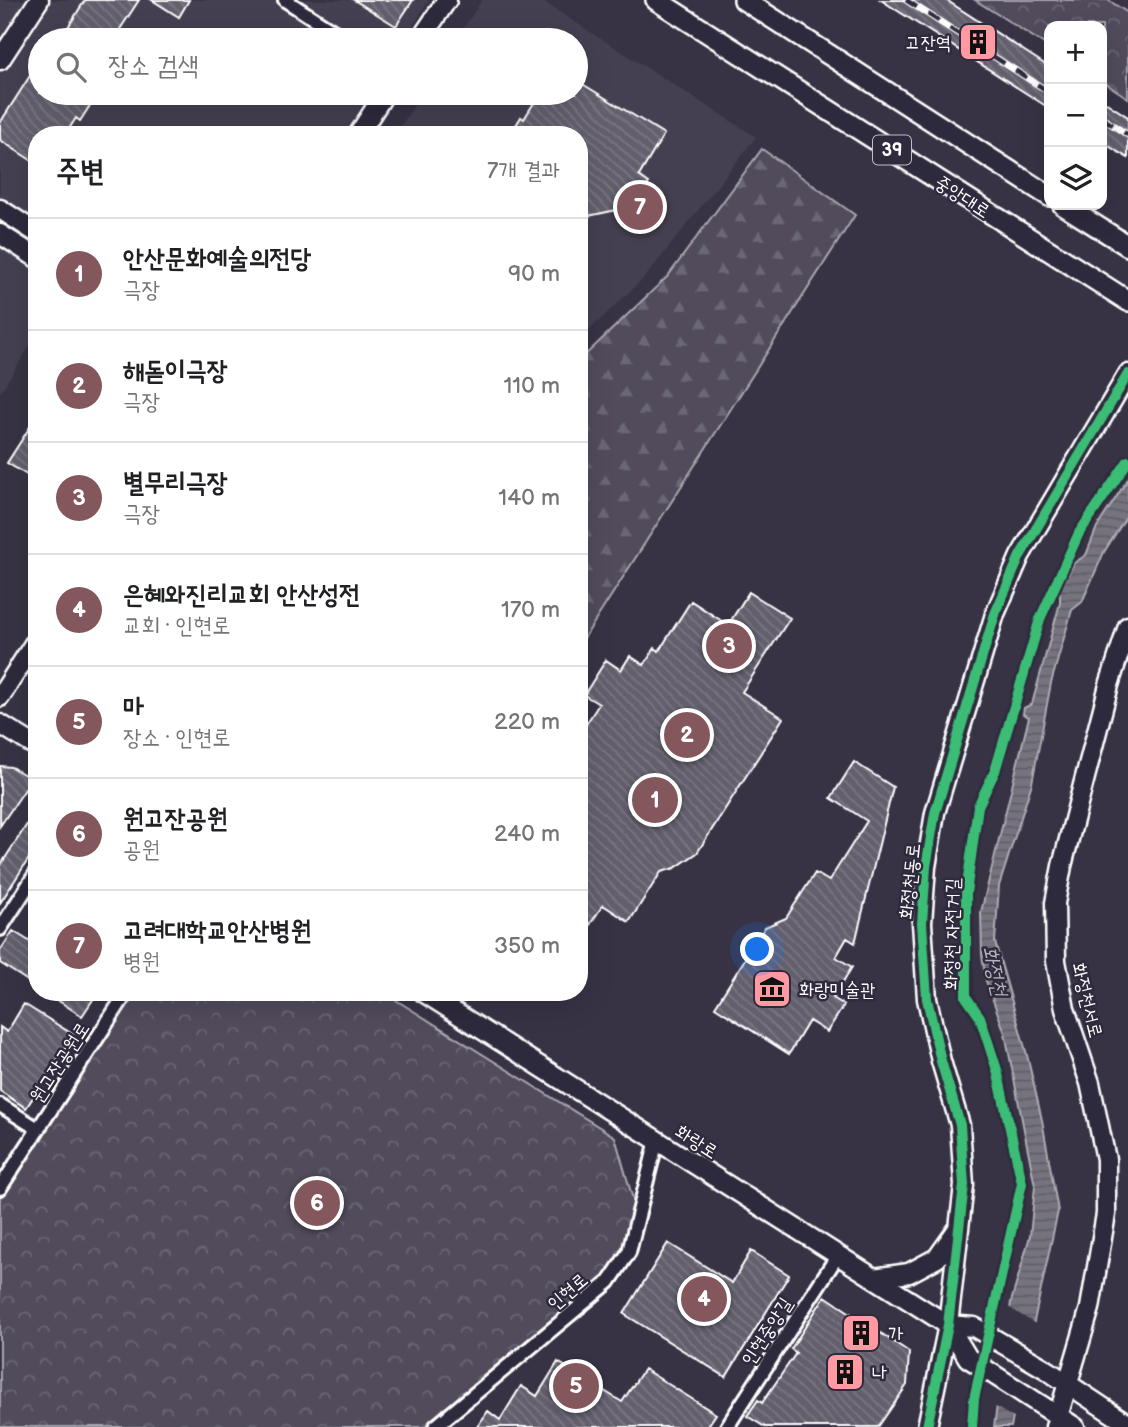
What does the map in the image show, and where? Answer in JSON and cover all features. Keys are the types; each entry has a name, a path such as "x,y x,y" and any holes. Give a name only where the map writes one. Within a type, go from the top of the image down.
{"main road":[{"name":"중앙대로","path":"656,0 1128,301"},
{"name":"39","path":"744,0 1044,193"},
{"path":"1071,210 1128,246"}],"street":[{"path":"0,60 39,0"},
{"path":"285,0 328,28"},
{"path":"428,28 447,0"},
{"path":"364,126 377,105"},
{"path":"0,209 28,227"},
{"path":"0,234 28,252"},
{"name":"화정천동로","path":"927,1427 948,1325 964,1185 960,1125 941,1061 927,999 922,923 926,867 935,813 995,614 1020,556 1128,374"},
{"name":"화정천서로","path":"1056,1421 1090,1308 1106,1214 1106,1159 1090,1083 1065,1009 1056,961 1055,903 1062,866 1109,685 1128,626"},
{"path":"0,697 28,653"},
{"path":"0,724 28,741"},
{"path":"0,929 28,886"},
{"name":"원고잔공원로","path":"0,1188 121,1001"},
{"name":"화랑로","path":"437,1001 948,1325 968,1357 1037,1401 1056,1421 1075,1427"},
{"path":"0,1105 38,1129"},
{"name":"인현로","path":"442,1425 609,1282 629,1252 656,1140"},
{"path":"874,1278 909,1273 937,1258 959,1227"},
{"name":"인현중앙길","path":"727,1427 838,1255"},
{"name":"화랑로","path":"948,1325 974,1327 1044,1368 1128,1424"}],"shaded area":[{"path":"0,0 429,0 412,28 28,28 28,105 362,105 349,126 28,126 28,349 0,393"},
{"path":"482,0 540,0 584,28 464,28"},
{"path":"588,30 756,137 646,276 588,331 588,126 401,126 414,105 588,105"}],"green space":[{"path":"975,0 1108,0 1128,13 1128,98 1107,84 1107,21 1044,21 1044,44"},
{"path":"762,149 855,215 588,632 588,352 668,276"},
{"path":"127,1001 397,1001 615,1137 636,1210 622,1277 433,1427 0,1427 0,1197"}],"water":[{"name":"화정천","path":"1128,479 1128,514 1104,552 1082,602 1072,610 1051,683 1032,783 999,886 995,942 1027,1055 1058,1211 1011,1427 994,1427 1011,1302 1030,1236 1035,1186 1005,1033 986,981 982,955 981,912 1029,717 1023,714 1024,708 1032,704 1060,603 1060,590 1074,563 1086,555 1097,527"}],"pier":[{"path":"1007,1306 1037,1325 1017,1420 994,1406"}],"building":[{"path":"85,0 139,0 121,28 68,28"},
{"path":"152,0 189,0 179,17"},
{"path":"354,0 413,0 396,26"},
{"name":"고잔역","path":"881,0 946,0 1044,64 1044,105"},
{"path":"28,79 28,105 90,105 80,121 76,118 71,126 28,126 28,158 0,140 0,123"},
{"path":"588,87 664,134 639,176 649,183 635,206 588,216 588,126 516,126 521,117 524,119 533,105 588,105"},
{"path":"1107,103 1128,117 1128,158 1107,145"},
{"path":"28,430 28,476 7,463"},
{"path":"749,592 790,618 742,692 783,718 697,853 675,868 661,872 629,922 603,905 589,926 588,721 599,704 588,697 588,689 606,660 621,670 630,656 644,665 655,648 659,651 691,601 728,625"},
{"path":"854,762 893,787 855,943 847,938 836,957 852,967 833,998 844,1005 827,1032 809,1021 789,1054 715,1007 765,927 786,918 815,873 829,881 867,821 831,798"},
{"path":"0,766 11,767 28,777 28,785 0,826"},
{"path":"28,823 28,860 0,903 0,866"},
{"path":"13,931 28,940 28,981 0,963 0,951"},
{"path":"59,1001 92,1001 82,1016"},
{"path":"24,1004 74,1035 26,1108 0,1091 0,1027 7,1032"},
{"path":"668,1243 732,1283 751,1251 789,1275 726,1377 624,1314"},
{"path":"825,1296 909,1352 907,1385 878,1427 765,1427 747,1416 758,1400 762,1403 796,1353 791,1349"},
{"path":"558,1362 622,1402 644,1369 716,1414 707,1427 477,1427 488,1411 500,1420 521,1386 537,1396"}],"railway":[{"path":"906,0 1044,89"},
{"path":"1107,121 1128,135"}],"cycle path":[{"name":"화정천 자전거길","path":"927,1427 948,1325 964,1185 960,1125 941,1061 927,999 922,923 926,867 935,813 995,614 1020,556 1128,374"},
{"name":"화정천 자전거길","path":"972,1427 974,1399 1022,1183 997,1070 980,1017 966,997 966,893 978,806 995,771 1040,619 1079,533 1128,461"}],"place":[{"name":"고잔역","path":"978,42"},
{"name":"고려대학교안산병원","path":"640,207"},
{"name":"별무리극장","path":"729,646"},
{"name":"해돋이극장","path":"687,735"},
{"name":"안산문화예술의전당","path":"655,800"},
{"name":"화랑미술관","path":"772,989"},
{"name":"원고잔공원","path":"317,1203"},
{"name":"은혜와진리교회 안산성전","path":"704,1299"},
{"name":"가","path":"861,1333"},
{"name":"나","path":"845,1372"},
{"name":"마","path":"576,1386"}]}
